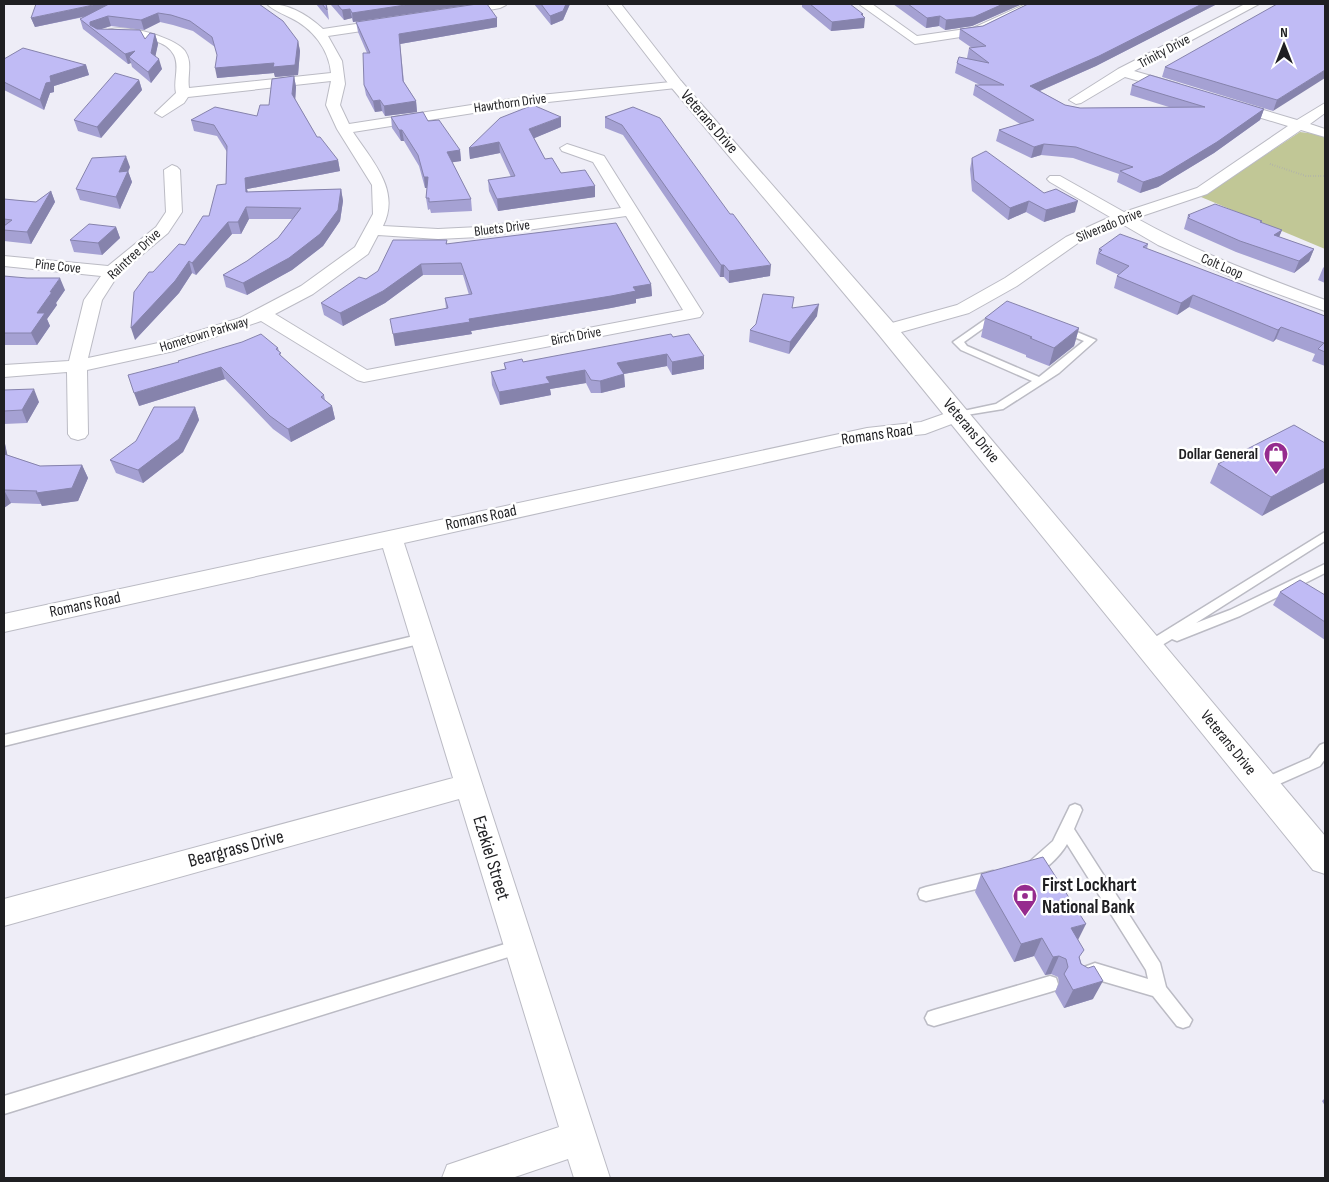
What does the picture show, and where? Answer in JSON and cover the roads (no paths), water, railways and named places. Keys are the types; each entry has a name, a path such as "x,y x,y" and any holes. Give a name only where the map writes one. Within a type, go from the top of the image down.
{"main road":[{"name":"Veterans Drive","path":"614,4 676,84 887,330 1325,860"}],"street":[{"name":"Hometown Parkway","path":"4,371 77,366 167,346 246,322 307,290 362,250 381,214 380,185 344,129 334,105 337,76 336,61 320,33 307,21 273,4"},
{"path":"443,14 499,4"},
{"path":"865,4 915,40 976,31 1035,4"},
{"name":"Trinity Drive","path":"1076,100 1124,72 1253,4"},
{"path":"320,33 405,20"},
{"path":"100,33 137,33 172,45 179,51 184,64 181,87 183,93"},
{"path":"1124,72 1189,92"},
{"path":"162,113 178,100 183,93 337,76"},
{"name":"Hawthorn Drive","path":"344,129 530,100 676,84"},
{"path":"1218,100 1325,133"},
{"name":"Silverado Drive","path":"887,330 963,310 1011,282 1072,240 1123,217 1202,191 1325,108"},
{"name":"Birch Drive","path":"262,314 364,376 694,313 599,159 567,148"},
{"name":"Raintree Drive","path":"78,434 77,366 93,300 112,272 162,230 174,212 172,170"},
{"name":"Colt Loop","path":"1055,179 1164,241 1235,272 1325,306"},
{"name":"Bluets Drive","path":"372,230 438,234 479,232 631,211"},
{"name":"Pine Cove","path":"4,261 112,272"},
{"name":"Romans Road","path":"4,623 867,434 925,428 958,416"},
{"name":"Ezekiel Street","path":"391,538 592,1178"},
{"name":"Beargrass Drive","path":"4,913 468,785"},
{"path":"460,1178 578,1138"}],"lane":[{"path":"1005,308 958,342 964,348 1040,381"},
{"path":"958,416 1000,407 1040,381 1091,340 1048,324"},
{"path":"1149,646 1325,536"},
{"path":"1149,646 1297,589 1325,568"},
{"path":"4,741 422,639"},
{"path":"1263,785 1315,762 1325,749"},
{"path":"926,894 1036,868 1058,846 1075,810"},
{"path":"1066,830 1154,968 1158,990 1183,1020"},
{"path":"4,1105 518,947"},
{"path":"1080,976 1095,971 1158,990"},
{"path":"934,1018 1050,984"}],"place":[{"name":"Dollar General","path":"1276,475"},
{"name":"First Lockhart National Bank","path":"1025,917"}]}
